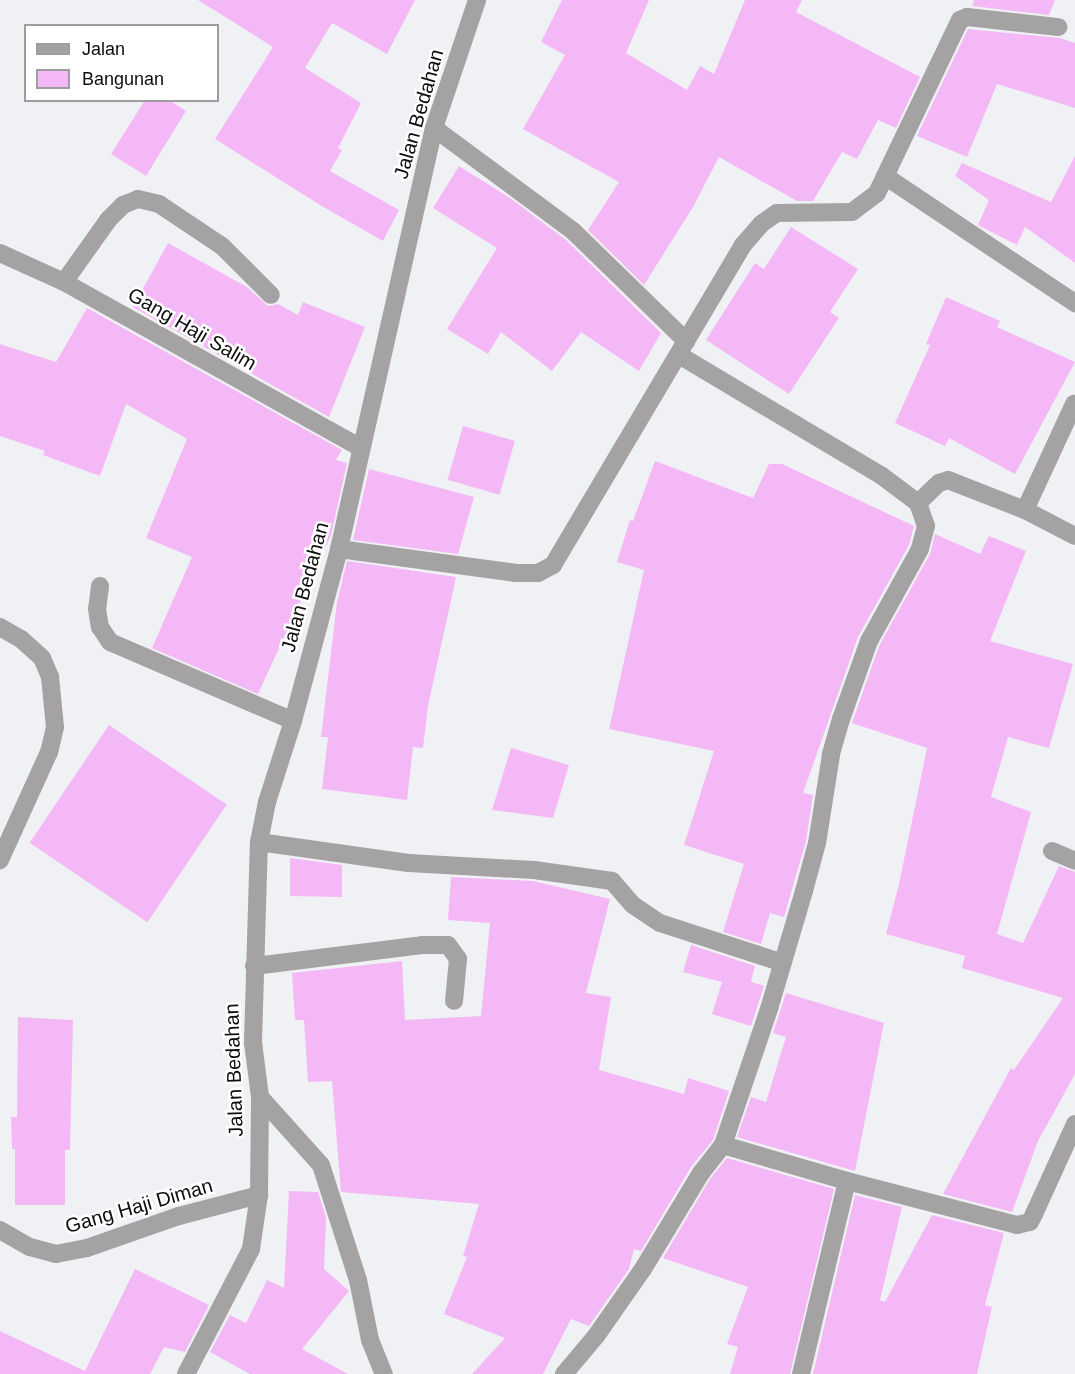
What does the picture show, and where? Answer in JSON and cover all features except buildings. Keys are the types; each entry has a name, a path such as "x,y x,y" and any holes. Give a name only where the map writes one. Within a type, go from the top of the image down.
{"street":[{"name":"Jalan Bedahan","path":"186,1374 251,1249 259,1195 260,1097 253,1042 259,842 267,802 293,721 339,549 434,128 472,2"},
{"path":"339,549 516,573 538,573 553,565 743,245 761,224 777,213 852,212 878,193 960,20 967,17 1058,27"},
{"path":"434,128 573,231 683,348 882,476 918,503 926,526 920,549 869,641 841,719 831,755 817,843 783,963 723,1145 701,1173 643,1269 596,1336 564,1374"},
{"path":"885,176 1075,303"},
{"path":"64,282 109,219 123,205 138,199 159,204 222,246 271,295"},
{"name":"Gang Haji Salim","path":"0,253 64,282 361,448"},
{"path":"1025,510 1074,404"},
{"path":"918,503 939,483 948,480 1025,510 1075,536"},
{"path":"100,586 97,609 100,627 110,642 293,721"},
{"path":"0,627 21,639 42,658 50,677 55,702 55,727 49,752 3,841 0,860"},
{"path":"259,842 410,863 534,870 612,881 633,905 660,923 783,963"},
{"path":"1052,851 1075,861"},
{"path":"254,966 422,945 448,945 458,959 454,1001"},
{"path":"260,1097 321,1165 358,1280 370,1340 384,1374"},
{"path":"723,1145 846,1181 1017,1225 1024,1224 1034,1214 1075,1124"},
{"path":"801,1374 846,1181"},
{"name":"Gang Haji Diman","path":"0,1230 11,1239 56,1254 87,1248 179,1216 259,1195"}]}
